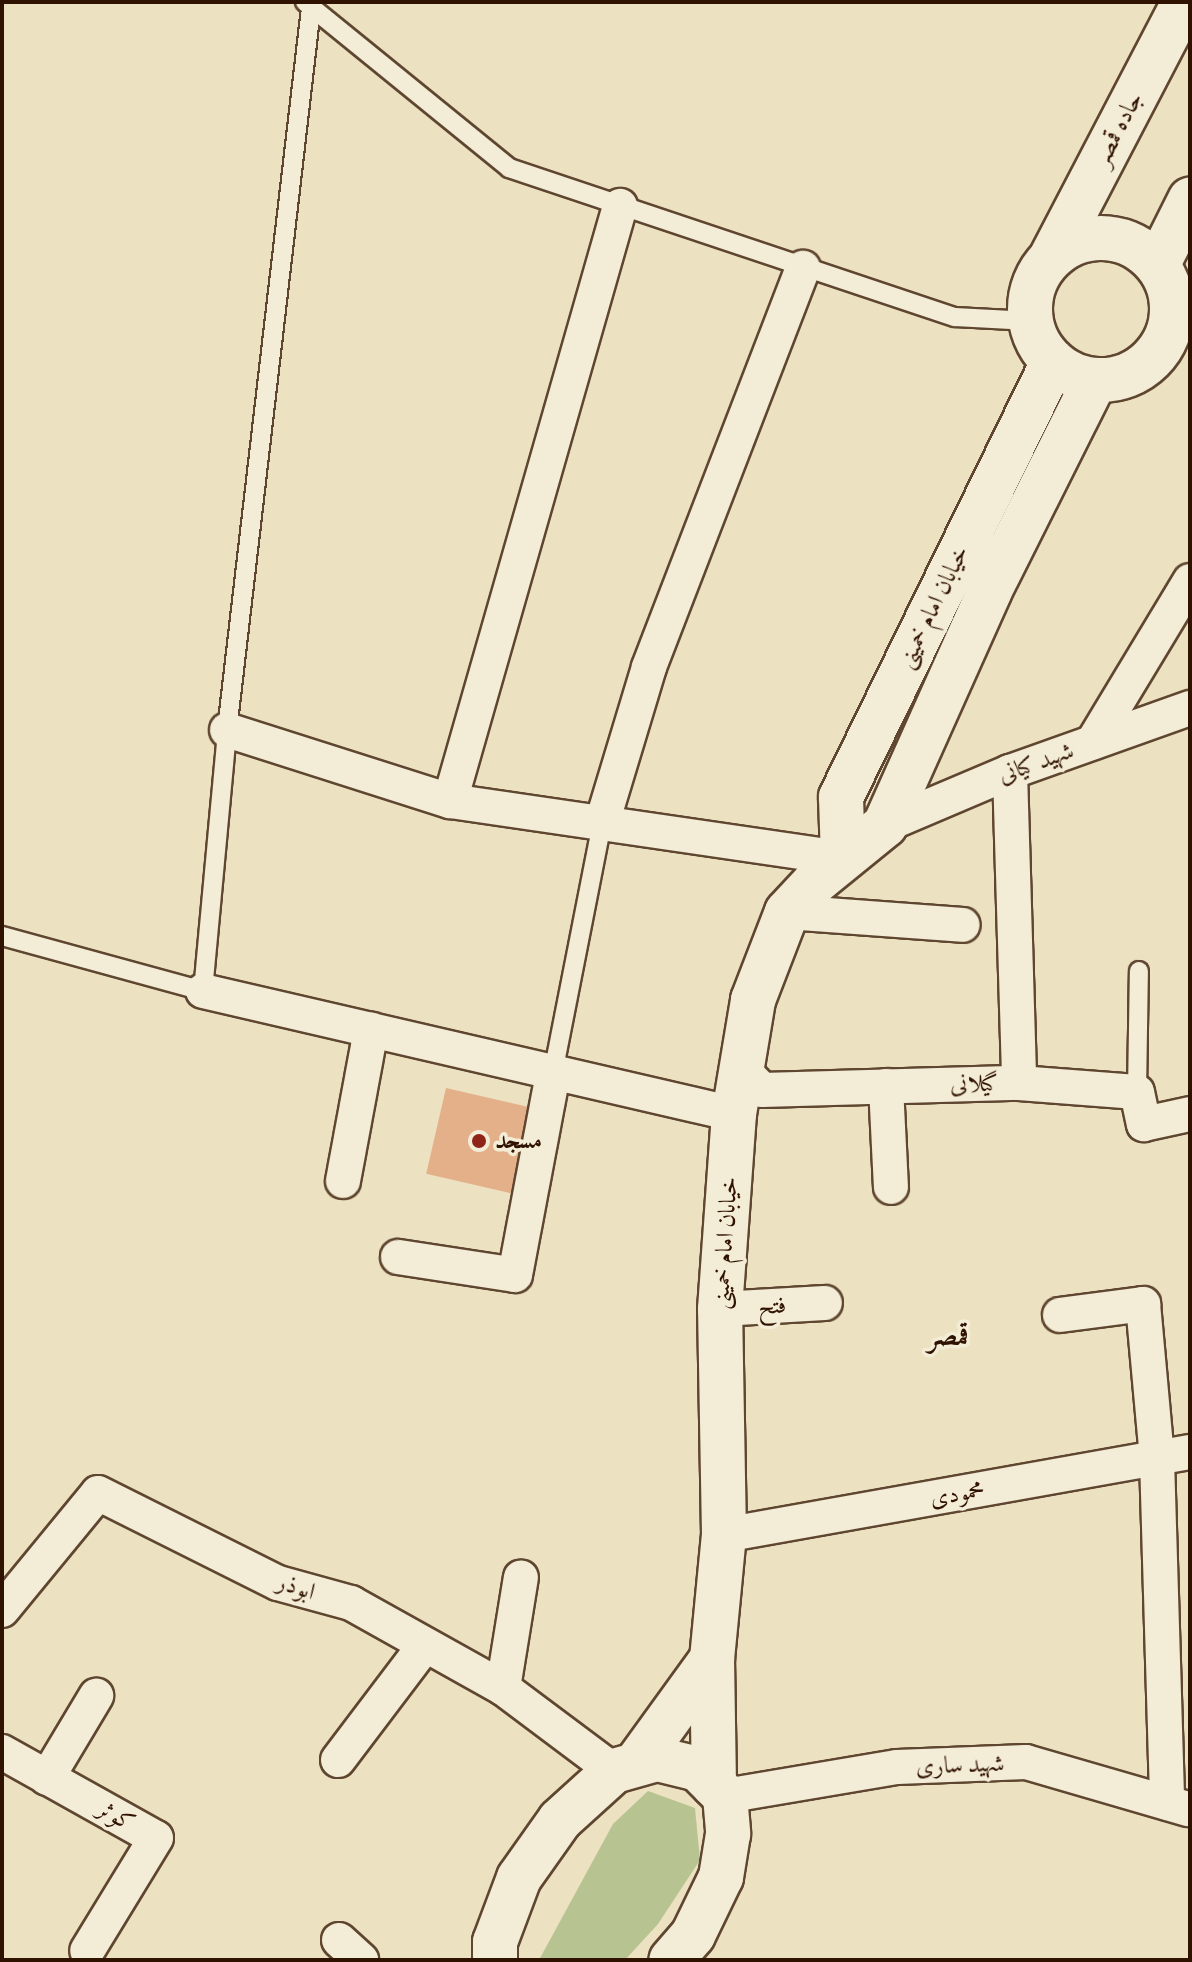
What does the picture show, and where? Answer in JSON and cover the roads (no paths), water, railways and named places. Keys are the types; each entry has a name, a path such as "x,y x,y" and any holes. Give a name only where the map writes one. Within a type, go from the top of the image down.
{"street":[{"name":"جاده قمصر","path":"1052,256 1184,2"},
{"path":"1172,278 1140,248 1119,239 1094,237 1071,243 1052,256 1037,276 1030,298 1030,321 1038,343 1053,362 1072,375 1095,380 1118,378 1140,369 1179,334 1173,310 1172,278 1190,200"},
{"path":"450,801 620,206"},
{"path":"602,823 649,667 803,268"},
{"name":"خیابان امام خمینی","path":"843,858 841,797 1053,362"},
{"name":"خیابان امام خمینی","path":"671,1960 693,1935 721,1877 728,1834 720,1791 712,1659 724,1535 720,1309 734,1114 753,1000 787,912 843,858 885,825 989,592 1095,380"},
{"path":"1093,742 1190,581"},
{"name":"شهید کیانی","path":"885,825 1010,772 1190,708"},
{"path":"227,730 450,801 843,858"},
{"path":"1010,772 1019,1083"},
{"path":"787,912 963,925"},
{"path":"203,991 734,1114"},
{"path":"343,1181 371,1030"},
{"name":"گیلانی","path":"741,1068 762,1090 1019,1083 1137,1092"},
{"path":"398,1257 515,1275 553,1073"},
{"path":"886,1086 891,1187"},
{"path":"1137,1092 1144,1124 1190,1114"},
{"name":"فتح","path":"720,1309 825,1303"},
{"path":"1060,1315 1143,1304 1157,1459 1179,1806"},
{"name":"محمودی","path":"724,1535 1190,1452"},
{"name":"ابوذر","path":"2,1610 98,1493 278,1583 351,1603 503,1688 625,1768"},
{"path":"503,1688 521,1577"},
{"path":"338,1760 425,1645"},
{"path":"495,1960 495,1942 519,1878 560,1820 625,1768 712,1659"},
{"path":"47,1778 96,1696"},
{"name":"کوثر","path":"2,1752 156,1838 87,1951"},
{"path":"625,1768 657,1759 698,1769 720,1791"},
{"name":"شهید ساری","path":"720,1791 897,1767 1026,1762 1179,1806"}],"lane":[{"path":"308,5 509,168 955,317 1030,321"},
{"path":"2,936 203,991 227,730 308,5"},
{"path":"553,1073 602,823"},
{"path":"1137,1092 1139,971"}],"place":[{"name":"مسجد","path":"479,1141"}],"district":[{"name":"قمصر","path":"948,1336"}]}
